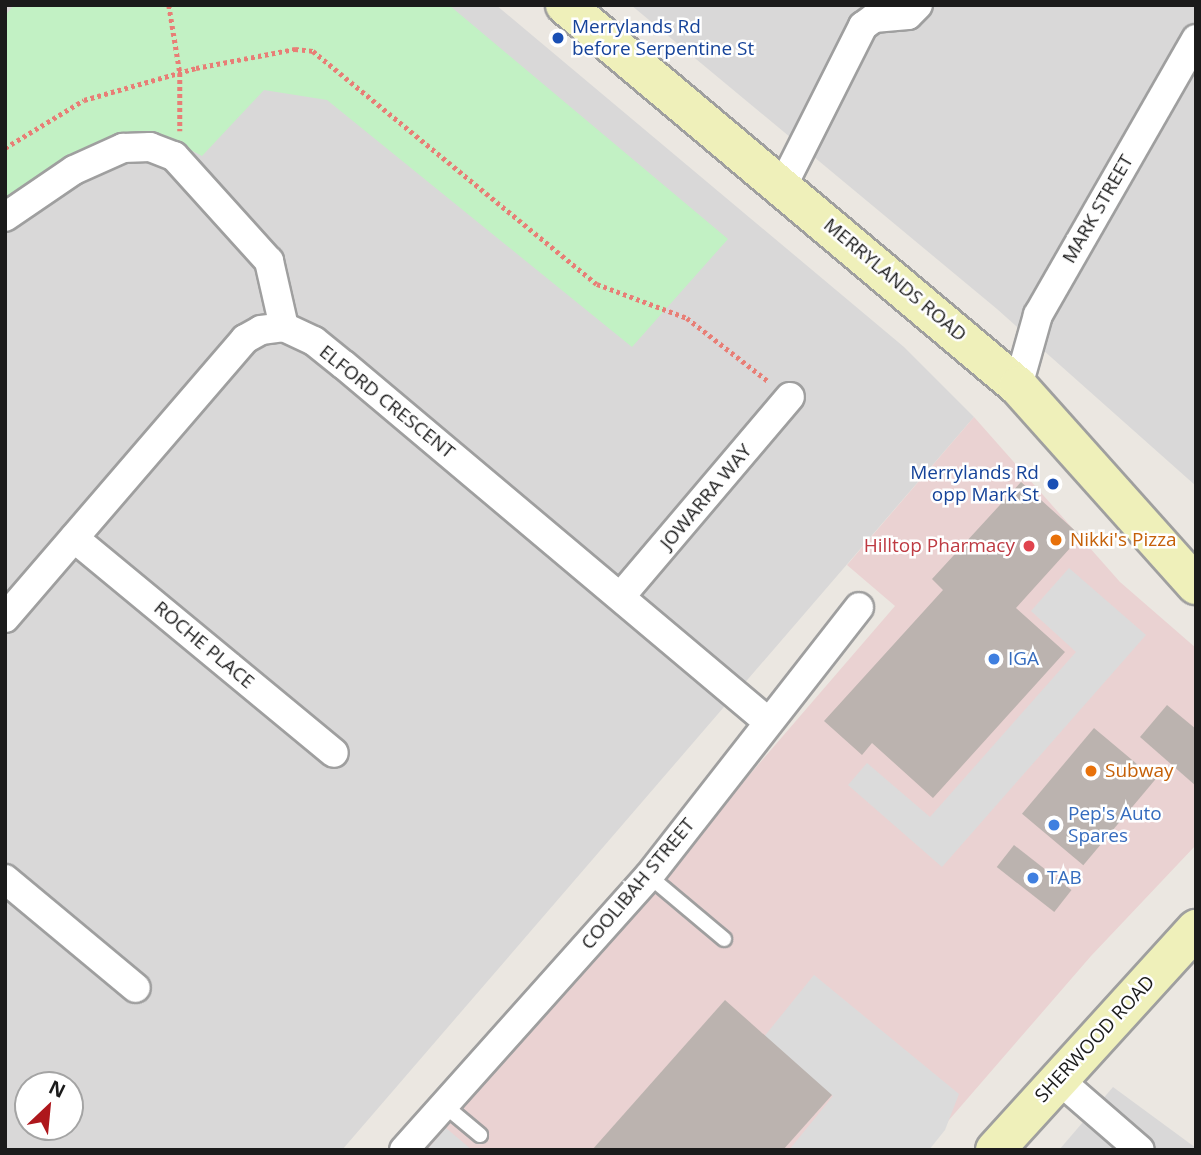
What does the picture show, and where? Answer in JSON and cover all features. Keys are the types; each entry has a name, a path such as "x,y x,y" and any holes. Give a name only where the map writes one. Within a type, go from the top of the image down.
{"main road":[{"name":"MERRYLANDS ROAD","path":"565,5 1018,386 1196,585"},
{"name":"SHERWOOD ROAD","path":"995,1150 1196,929"}],"street":[{"path":"783,186 863,26 874,18 908,15 918,5"},
{"name":"MARK STREET","path":"1018,386 1038,314 1196,39"},
{"path":"5,217 74,170 123,148 150,147 174,156 269,261 284,327 261,330 245,339 5,618"},
{"name":"ELFORD CRESCENT","path":"284,327 314,341 344,365 767,721"},
{"name":"JOWARRA WAY","path":"621,596 790,397"},
{"name":"ROCHE PLACE","path":"74,538 334,753"},
{"name":"COOLIBAH STREET","path":"404,1150 649,876 767,721 859,607"},
{"path":"5,879 136,988"},
{"path":"1058,1079 1140,1150"}],"lane":[{"path":"649,876 724,939"},
{"path":"444,1105 480,1135"}],"path":[{"path":"169,5 180,72 180,125 174,156"},
{"path":"5,148 67,107 180,72 295,49 313,51 597,284 687,318 790,397"}],"shaded area":[{"path":"5,5 496,5 904,347 974,417 342,1150 5,1150"},
{"path":"631,5 1196,5 1196,486 997,309"},
{"path":"974,417 1120,582 1196,648 1196,845 1091,956 923,1150 426,1150 895,606 847,565"},
{"path":"1069,568 1146,635 942,867 848,785 867,763 930,817 1076,652 1031,611"},
{"path":"814,975 959,1094 945,1130 929,1150 789,1150 833,1096 763,1038"},
{"path":"1113,1087 1196,1148 1196,1150 1059,1150"},
{"path":"446,1128 472,1150 427,1150"}],"green space":[{"path":"14,5 449,5 728,239 632,347 327,100 264,90 202,156 154,131 96,143 5,205 5,16"}],"building":[{"path":"1021,482 1081,536 1016,608 1065,652 933,798 872,743 862,755 824,721 943,590 932,579"},
{"path":"1167,705 1196,729 1196,786 1140,737"},
{"path":"1094,728 1155,779 1083,865 1022,814"},
{"name":"TAB","path":"1014,845 1072,890 1054,912 997,867"},
{"path":"725,1000 832,1095 783,1150 592,1150"}],"place":[{"name":"Merrylands Rd before Serpentine St","path":"558,38"},
{"name":"Merrylands Rd opp Mark St","path":"1053,484"},
{"name":"Nikki's Pizza","path":"1056,540"},
{"name":"Hilltop Pharmacy","path":"1029,546"},
{"name":"IGA","path":"994,659"},
{"name":"Subway","path":"1091,771"},
{"name":"Pep's Auto Spares","path":"1054,825"},
{"name":"TAB","path":"1033,878"}]}
